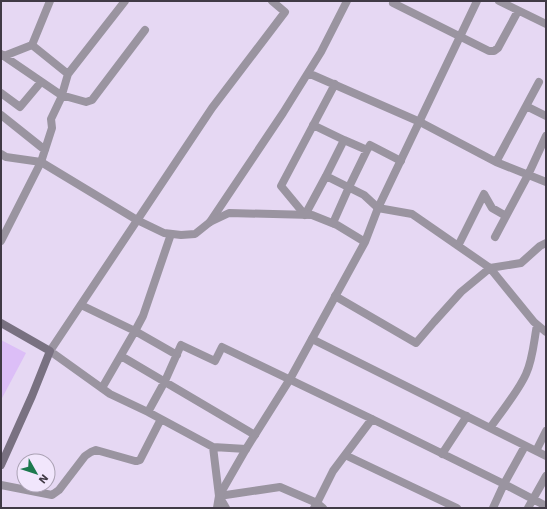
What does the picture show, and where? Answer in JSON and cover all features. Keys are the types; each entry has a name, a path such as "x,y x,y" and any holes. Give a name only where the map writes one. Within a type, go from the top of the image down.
{"main road":[{"path":"1,323 50,351 32,396 1,465"}],"street":[{"path":"2,55 32,45 50,1"},
{"path":"1,241 41,162 52,128 51,119 68,74 125,1"},
{"path":"246,449 213,447 148,412 110,394 50,351 212,108 285,12 272,1"},
{"path":"210,222 308,73 321,52 347,1"},
{"path":"219,496 246,449 290,379 365,242 378,208 477,1"},
{"path":"499,1 546,24"},
{"path":"393,3 489,51 494,51 498,48 518,11"},
{"path":"2,55 61,95 86,102 92,100 145,30"},
{"path":"32,45 68,74"},
{"path":"308,73 420,122 496,162 546,182"},
{"path":"1,93 20,106 41,82"},
{"path":"496,162 539,82"},
{"path":"305,215 281,186 335,84"},
{"path":"526,106 546,116"},
{"path":"1,115 45,150"},
{"path":"314,125 367,150"},
{"path":"494,237 528,175 546,136"},
{"path":"305,215 344,140"},
{"path":"333,223 348,187 370,145 401,161"},
{"path":"1,154 6,157 41,162 137,220 164,233 181,235 194,234 210,222 229,213 312,215 333,223 365,242"},
{"path":"326,176 364,195 378,208 412,214 490,268 534,322 546,332"},
{"path":"458,246 484,194 492,208 506,216"},
{"path":"102,388 143,316 171,234"},
{"path":"335,296 416,343 461,292 490,268 521,263 540,246 546,243"},
{"path":"81,305 135,331 177,355"},
{"path":"490,428 519,387 526,373 529,366 537,325"},
{"path":"312,339 546,456"},
{"path":"148,412 165,381 181,345 215,361 222,347 372,419 546,506"},
{"path":"121,356 255,435"},
{"path":"442,454 467,416"},
{"path":"219,496 280,487 318,506 333,471 372,419"},
{"path":"1,484 52,495 59,490 85,456 96,450 134,461 140,460 161,420"},
{"path":"536,451 546,430"},
{"path":"493,508 504,484 526,446"},
{"path":"213,447 219,496 217,508"},
{"path":"345,455 456,508"},
{"path":"528,508 546,476"},
{"path":"219,496 226,508"}],"shaded area":[{"path":"1,340 26,353 1,400"}]}
